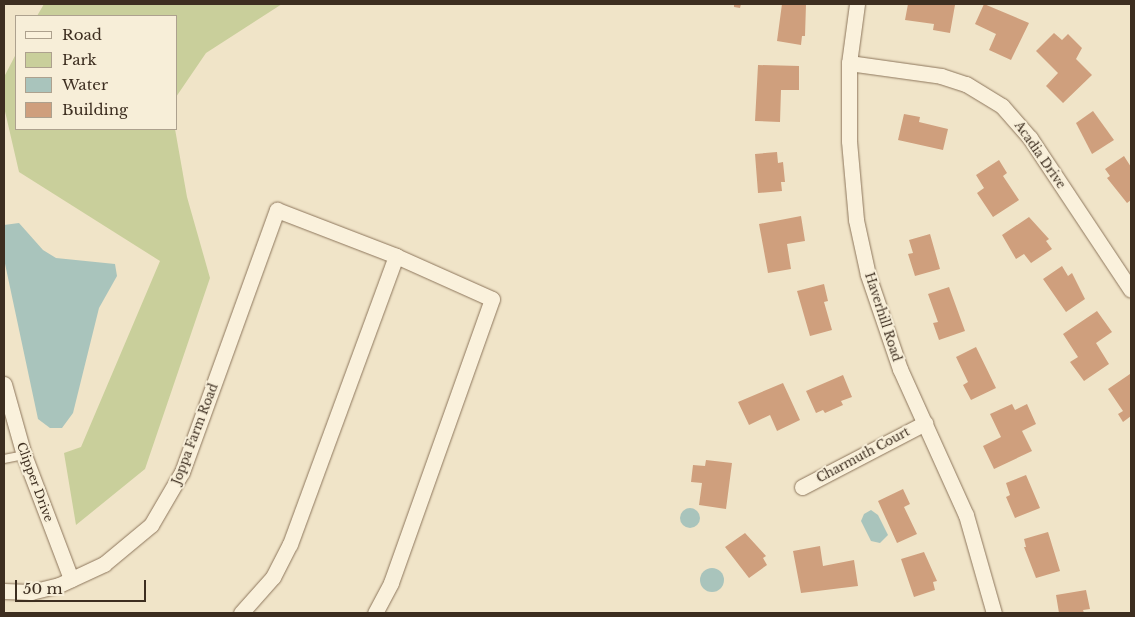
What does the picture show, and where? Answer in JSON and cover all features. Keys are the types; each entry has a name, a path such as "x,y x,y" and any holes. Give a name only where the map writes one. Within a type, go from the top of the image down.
{"street":[{"name":"Haverhill Road","path":"857,4 849,63 852,184 864,257 885,330 966,515 994,613"},
{"name":"Acadia Drive","path":"849,63 941,76 966,84 1002,106 1030,138 1131,290"},
{"name":"Joppa Farm Road","path":"4,592 31,592 70,579 104,564 129,546 152,525 170,497 278,210 396,256"},
{"path":"241,613 273,577 290,544 396,256 492,299 391,582 375,613"},
{"name":"Clipper Drive","path":"4,384 24,455 70,579"},
{"name":"Charmuth Court","path":"802,487 925,423"}],"lane":[{"path":"4,459 24,455"}],"green space":[{"path":"44,4 282,4 206,53 178,94 178,15 38,15"},
{"path":"15,56 15,130 175,130 187,197 210,278 145,469 76,525 64,453 81,447 160,261 19,172 4,107 4,77"}],"water":[{"path":"19,223 43,250 56,258 115,264 117,276 99,308 73,413 62,428 50,428 38,419 4,259 4,225"},
{"path":"690,508 697,511 700,518 697,525 690,528 683,525 680,518 683,511"},
{"path":"871,510 878,515 888,535 880,543 871,541 861,521 864,514"},
{"path":"712,568 721,571 724,580 721,589 712,592 703,589 700,580 703,571"}],"building":[{"path":"734,4 741,4 740,8 734,7"},
{"path":"782,4 806,4 805,36 802,36 801,45 777,41"},
{"path":"908,4 955,5 950,33 933,30 934,24 905,20"},
{"path":"984,4 1029,23 1011,60 989,50 996,34 975,24"},
{"path":"1054,33 1062,40 1068,34 1082,48 1076,59 1092,75 1063,103 1046,86 1058,73 1036,51"},
{"path":"758,65 799,66 799,90 781,90 780,122 755,121"},
{"path":"1093,111 1114,140 1092,154 1076,123"},
{"path":"904,114 920,117 919,122 948,129 943,150 898,140"},
{"path":"777,152 778,163 783,162 785,182 781,182 782,191 758,193 755,154"},
{"path":"1124,156 1131,167 1131,200 1127,203 1107,178 1110,176 1105,169"},
{"path":"999,160 1007,173 1003,176 1019,200 993,217 977,193 984,188 976,175"},
{"path":"801,216 805,241 787,244 791,269 768,273 759,224"},
{"path":"1029,217 1049,239 1046,241 1052,249 1031,263 1024,254 1016,259 1002,235"},
{"path":"930,234 940,269 915,276 908,254 913,253 909,240"},
{"path":"1062,266 1068,276 1072,273 1085,299 1066,312 1043,279"},
{"path":"824,284 828,301 824,302 832,330 810,336 797,291"},
{"path":"949,287 965,331 939,340 933,323 938,322 928,294"},
{"path":"1097,311 1112,332 1096,343 1109,364 1084,381 1070,362 1078,357 1063,334"},
{"path":"976,347 996,388 971,400 963,385 968,382 956,357"},
{"path":"1130,374 1131,416 1123,422 1118,414 1123,411 1108,389"},
{"path":"843,375 852,397 841,401 843,405 825,413 823,410 816,413 806,391"},
{"path":"783,383 800,420 777,431 770,415 749,425 738,402"},
{"path":"1012,404 1015,410 1027,404 1036,424 1022,431 1032,451 994,469 983,446 1001,437 990,414"},
{"path":"706,460 732,463 726,509 699,505 702,483 691,482 693,465 705,466"},
{"path":"1026,475 1040,508 1015,518 1006,497 1010,495 1006,483"},
{"path":"903,489 910,504 904,507 917,534 897,543 878,501"},
{"path":"1048,532 1060,571 1036,578 1024,547 1026,547 1024,539"},
{"path":"745,533 766,556 763,558 767,565 749,578 725,547"},
{"path":"820,546 823,566 854,560 858,586 801,593 793,551"},
{"path":"924,552 937,581 933,582 935,590 914,597 901,559"},
{"path":"1086,590 1090,609 1083,610 1084,613 1059,613 1056,595"}]}
